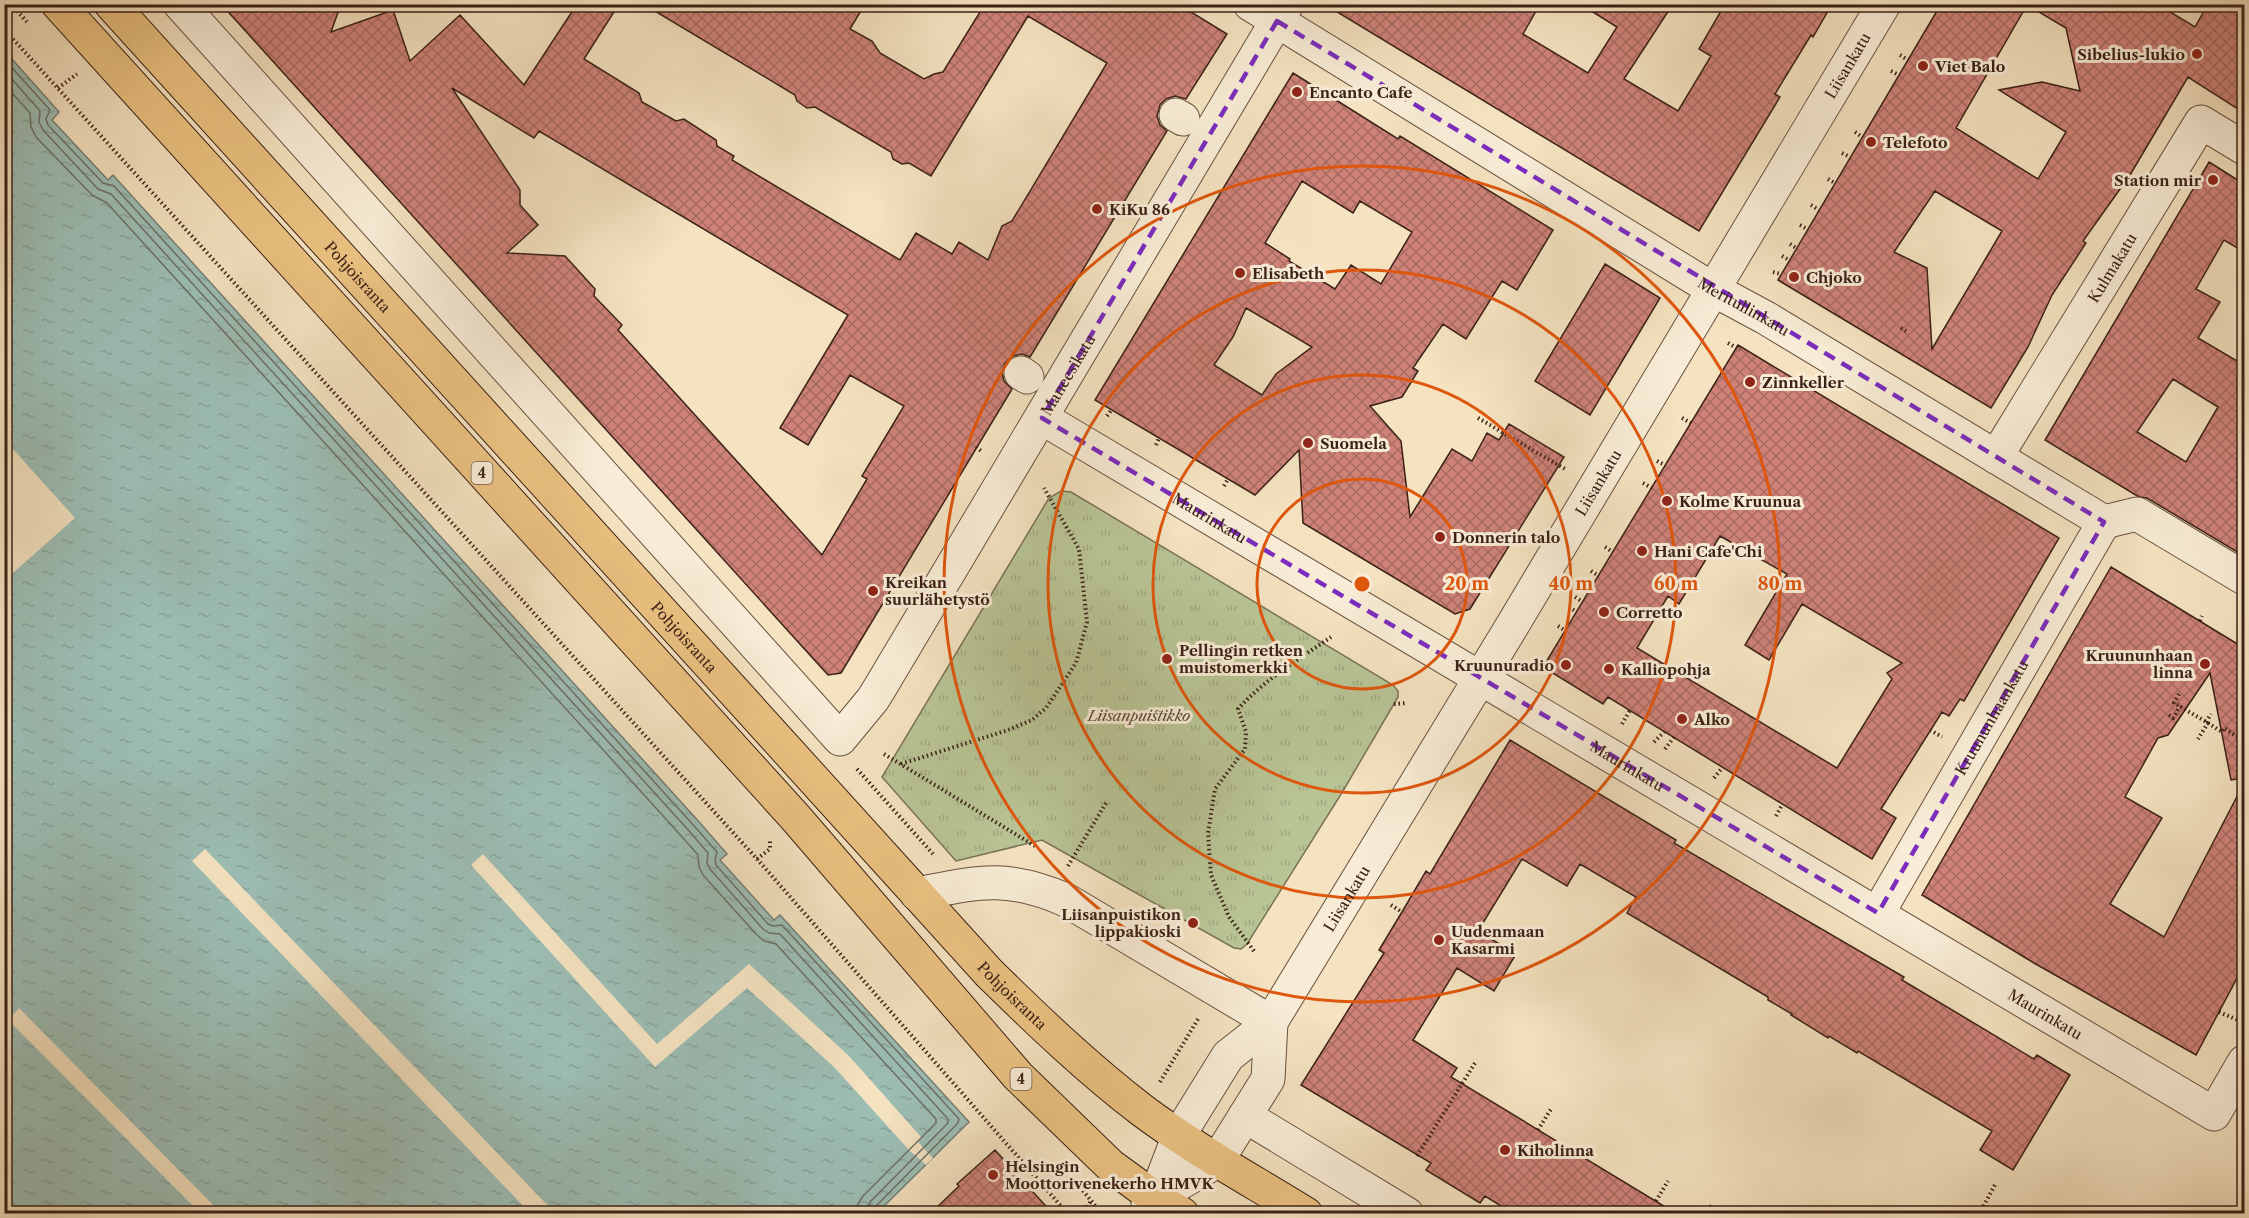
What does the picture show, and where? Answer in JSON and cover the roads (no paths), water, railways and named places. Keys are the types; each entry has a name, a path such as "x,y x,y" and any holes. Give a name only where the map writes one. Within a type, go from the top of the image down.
{"main road":[{"name":"4","path":"58,4 789,810 1018,1076 1085,1143 1158,1208"},
{"name":"Pohjoisranta","path":"111,4 989,973 1046,1029 1143,1111 1217,1161 1306,1214"}],"street":[{"name":"Maneesikatu","path":"180,4 840,739 873,699 1042,418 1271,10"},
{"name":"Liisankatu","path":"1158,1208 1179,1135 1228,1056 1271,1022 1480,679 1884,4"},
{"name":"Meritullinkatu","path":"1271,10 1714,290 1766,318 2104,522"},
{"name":"Kulmakatu","path":"1996,457 2201,122 2244,148"},
{"name":"Maurinkatu","path":"1042,418 2214,1114 2244,1062"},
{"path":"2104,522 2137,514 2244,578"},
{"name":"Kruununhaankatu","path":"1878,913 2104,522"},
{"path":"917,894 988,881 1041,889 1066,900 1271,1022"},
{"name":"Liisankatu","path":"1158,1208 1217,1161 1268,1079 1271,1022"},
{"path":"1245,1116 1407,1214"}],"water":[{"path":"4,50 59,112 52,120 108,180 113,175 701,824 727,854 720,860 774,920 780,915 969,1122 877,1213 5,1213"}],"place":[{"name":"Sibelius-lukio","path":"2197,54"},
{"name":"Viet Balo","path":"1923,66"},
{"name":"Encanto Cafe","path":"1297,92"},
{"name":"Telefoto","path":"1871,142"},
{"name":"Station mir","path":"2213,180"},
{"name":"KiKu 86","path":"1097,209"},
{"name":"Elisabeth","path":"1240,273"},
{"name":"Chjoko","path":"1794,277"},
{"name":"Zinnkeller","path":"1750,382"},
{"name":"Suomela","path":"1308,443"},
{"name":"Kolme Kruunua","path":"1667,501"},
{"name":"Donnerin talo","path":"1440,537"},
{"name":"Hani Cafe'Chi","path":"1642,551"},
{"name":"Kreikan suurlähetystö","path":"873,591"},
{"name":"Corretto","path":"1604,612"},
{"name":"Pellingin retken muistomerkki","path":"1167,659"},
{"name":"Kruununhaan linna","path":"2205,664"},
{"name":"Kruunuradio","path":"1566,665"},
{"name":"Kalliopohja","path":"1609,669"},
{"name":"Alko","path":"1682,719"},
{"name":"Liisanpuistikon lippakioski","path":"1193,923"},
{"name":"Uudenmaan Kasarmi","path":"1439,940"},
{"name":"Kiholinna","path":"1505,1150"},
{"name":"Helsingin Moottorivenekerho HMVK","path":"993,1175"}],"park label":[{"name":"Liisanpuistikko","path":"1139,715"}]}
